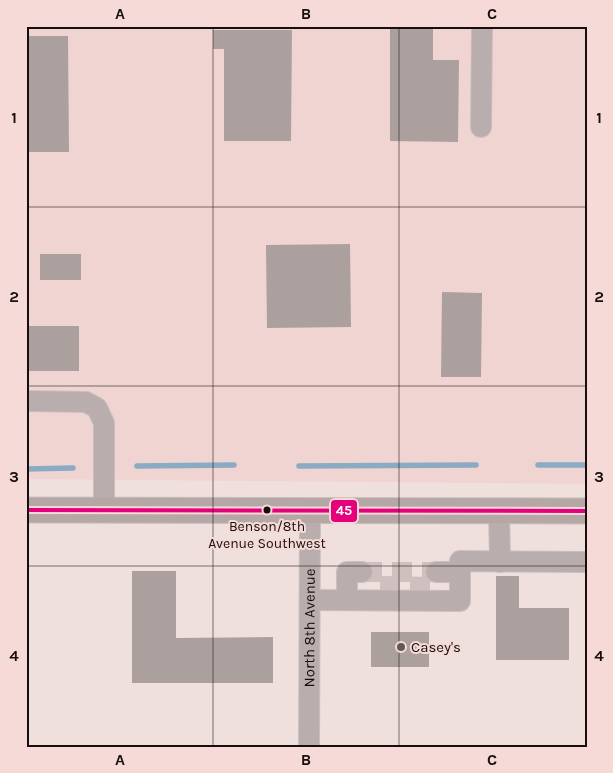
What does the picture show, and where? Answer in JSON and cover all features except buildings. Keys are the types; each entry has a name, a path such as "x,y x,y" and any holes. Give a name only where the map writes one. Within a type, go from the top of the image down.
{"main road":[{"path":"26,510 587,511"}],"street":[{"path":"481,127 482,26"},
{"path":"26,401 86,402 97,408 104,423 104,510"},
{"name":"North 8th Avenue","path":"310,510 310,747"},
{"path":"499,511 500,562"},
{"path":"310,600 355,586 460,601 460,561 587,562"},
{"path":"436,580 460,580"}],"shaded area":[{"path":"26,26 587,26 587,484 26,479"}],"waterway":[{"path":"137,466 234,465"},
{"path":"299,466 476,465"},
{"path":"538,465 587,465"},
{"path":"26,469 73,468"}],"tunnel":[{"path":"362,572 436,572"},
{"path":"380,586 436,587"}],"transit line":[{"name":"45","path":"26,510 587,511"}],"place":[{"name":"Benson/8th Avenue Southwest","path":"267,510"},
{"name":"Casey's","path":"401,647"}]}
